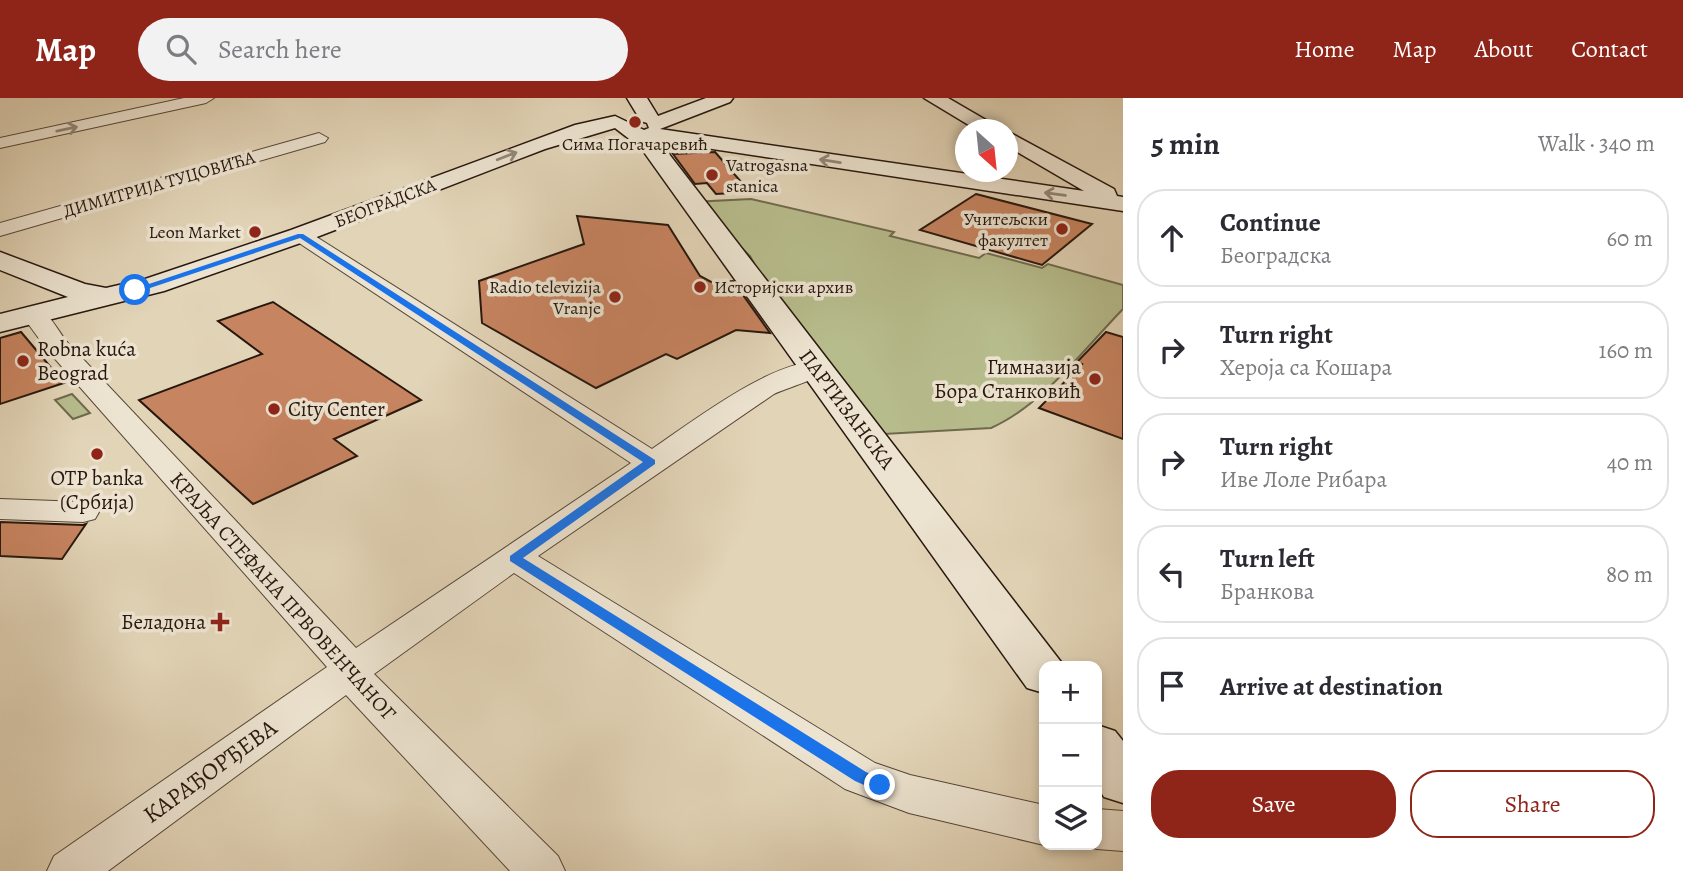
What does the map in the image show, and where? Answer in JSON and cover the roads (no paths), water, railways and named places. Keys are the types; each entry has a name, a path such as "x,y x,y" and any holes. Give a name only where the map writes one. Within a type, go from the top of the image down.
{"street":[{"path":"0,143 206,98"},
{"path":"641,121 678,114 723,98"},
{"path":"934,98 973,119"},
{"path":"641,121 1123,204"},
{"name":"БЕОГРАДСКА","path":"0,323 112,296 300,235 582,129 641,121"},
{"name":"ПАРТИЗАНСКА","path":"641,121 817,369 1039,668"},
{"name":"ДИМИТРИЈА ТУЦОВИЋА","path":"0,230 319,138"},
{"path":"1018,143 1123,204"},
{"path":"300,235 651,462"},
{"path":"0,260 78,291 112,296"},
{"path":"0,311 29,294 37,281 36,275"},
{"name":"КРАЉА СТЕФАНА ПРВОВЕНЧАНОГ","path":"33,314 57,346 341,656 349,673 541,871"},
{"name":"КАРАЂОРЂЕВА","path":"71,871 651,462 764,388 785,378 817,369"},
{"path":"0,509 83,512"},
{"path":"515,558 860,776 920,797 1039,824"},
{"path":"1102,753 1123,781"},
{"path":"1102,829 1123,831"}],"place":[{"name":"Сима Погачаревић","path":"635,122"},
{"name":"Vatrogasna stanica","path":"712,175"},
{"name":"Учитељски факултет","path":"1062,229"},
{"name":"Leon Market","path":"255,232"},
{"name":"Историјски архив","path":"700,287"},
{"name":"Radio televizija Vranje","path":"615,297"},
{"name":"Robna kuća Beograd","path":"23,361"},
{"name":"Гимназија Бора Станковић","path":"1095,379"},
{"name":"City Center","path":"274,409"},
{"name":"OTP banka (Србија)","path":"97,454"},
{"name":"Беладона","path":"220,622"}]}
